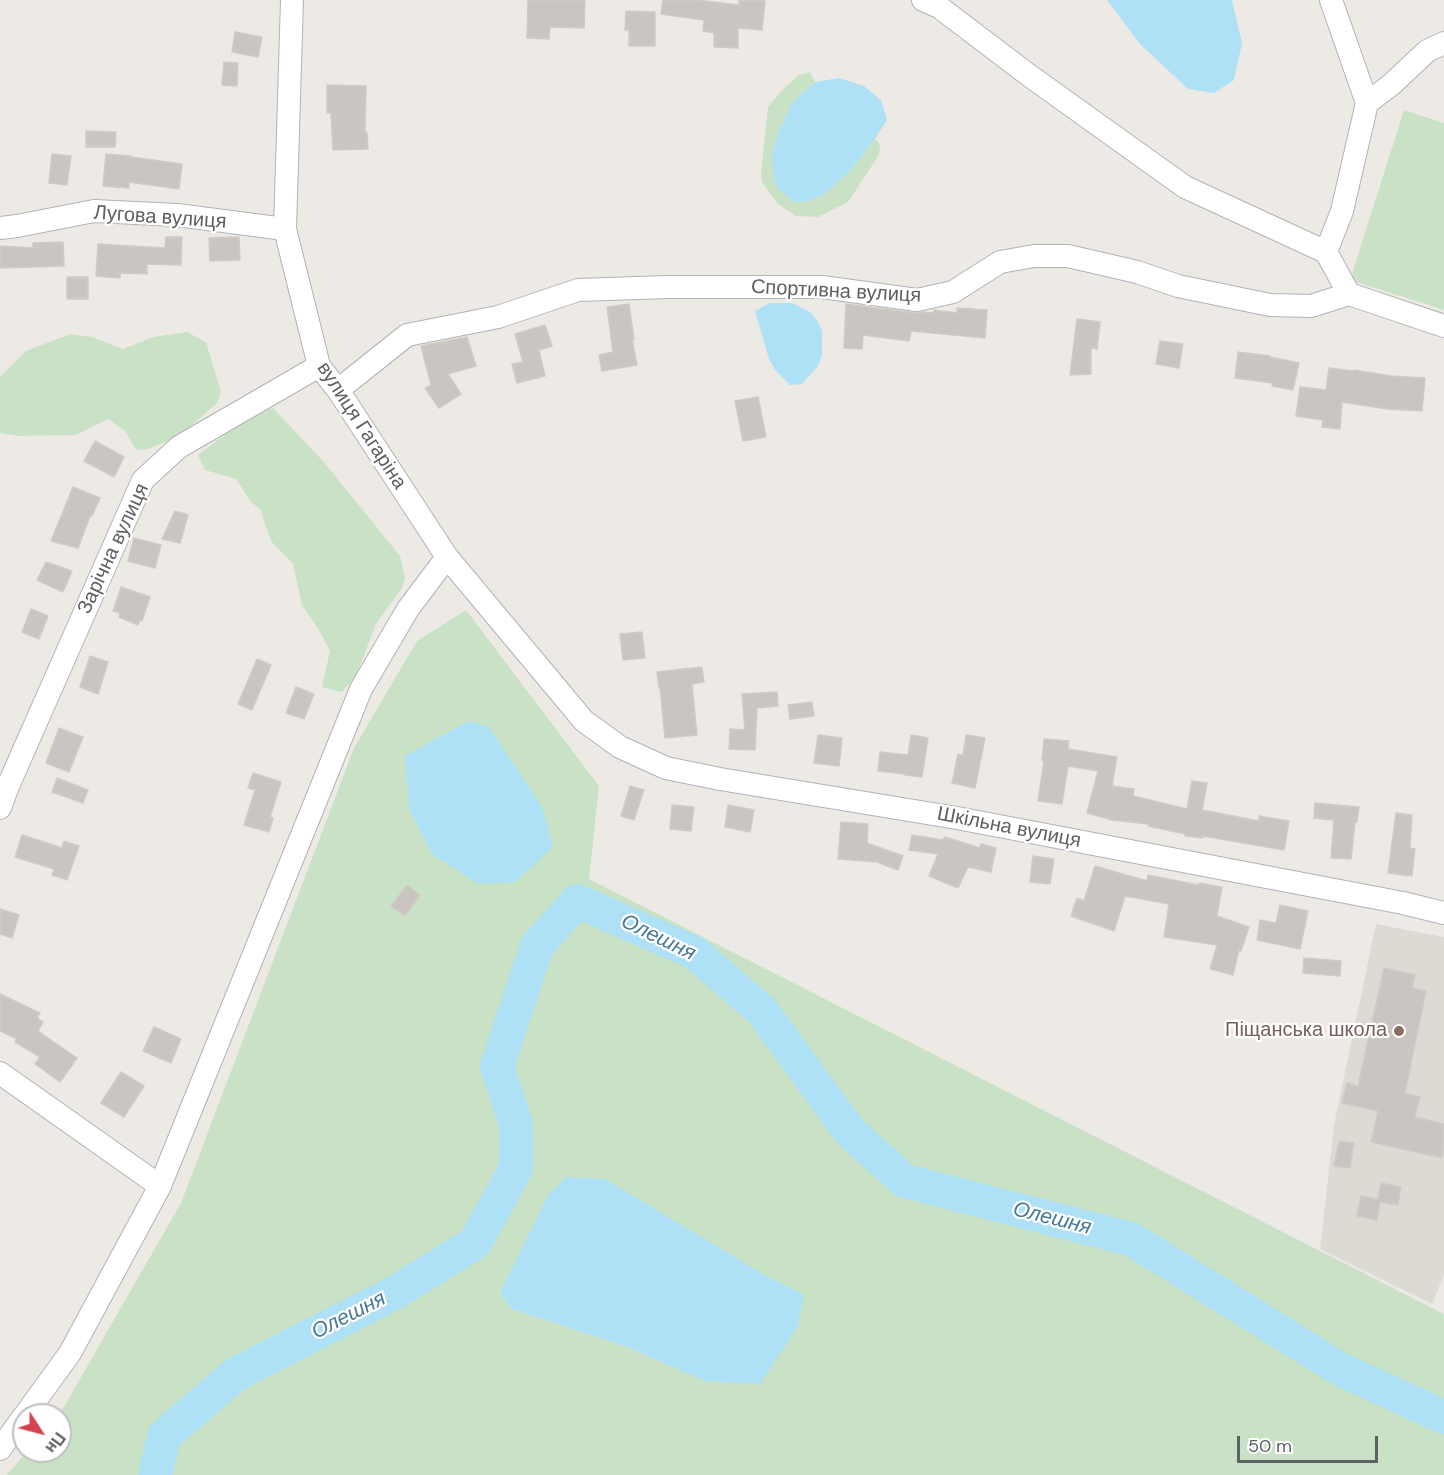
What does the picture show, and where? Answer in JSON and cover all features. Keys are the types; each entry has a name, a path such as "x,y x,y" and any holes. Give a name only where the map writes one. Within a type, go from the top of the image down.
{"street":[{"name":"вулиця Гагаріна","path":"291,0 285,229 318,366 338,390 447,557 584,721"},
{"path":"1326,252 1342,211 1366,103 1331,0"},
{"path":"931,4 1185,187 1326,252 1349,294 1444,326"},
{"path":"1366,103 1392,84 1427,51 1444,43"},
{"name":"Лугова вулиця","path":"0,228 94,211 177,215 285,229"},
{"name":"Спортивна вулиця","path":"338,390 406,335 498,317 578,290 667,287 822,287 917,300 953,292 1000,262 1034,256 1068,256 1137,272 1178,286 1270,304 1311,306 1349,294"},
{"name":"Зарічна вулиця","path":"0,808 143,480 179,447 318,366"},
{"path":"34,1403 70,1353 160,1186 361,689 408,609 447,557"},
{"name":"Шкільна вулиця","path":"584,721 620,747 666,768 957,818 1403,903 1444,913"},
{"path":"0,1073 160,1186"},
{"path":"0,1449 12,1433"}],"shaded area":[{"name":"Піщанська школа","path":"1376,924 1444,937 1444,1275 1432,1304 1320,1249 1334,1125"}],"green space":[{"path":"810,72 815,82 791,104 772,154 795,202 806,202 826,193 849,172 875,139 880,144 879,155 848,202 818,217 796,216 778,204 763,184 761,173 768,107 799,75"},
{"path":"1404,110 1444,123 1444,310 1350,280"},
{"path":"187,332 206,342 221,392 217,403 181,435 149,449 136,450 125,431 108,419 76,435 18,436 0,433 0,377 26,351 70,334 92,337 123,349 153,337"},
{"path":"273,408 323,461 400,556 405,578 402,588 376,624 356,676 342,692 322,687 330,651 302,605 293,564 271,541 260,509 251,502 236,479 205,470 198,455 248,417"},
{"path":"466,610 599,786 589,879 1444,1314 1444,1475 7,1475 17,1463 72,1463 72,1403 66,1403 181,1203 354,748 417,641","holes":["547,1197 763,1274 804,1295 705,1381 624,1346 512,1309 500,1293"]}],"water":[{"path":"1107,0 1232,0 1242,43 1234,80 1214,93 1188,89 1140,44"},
{"path":"839,78 864,86 881,100 887,120 849,172 826,193 806,202 795,202 777,188 774,178 772,154 778,134 791,104 815,82"},
{"path":"770,303 792,303 810,312 822,331 822,355 818,366 802,384 790,385 775,370 769,359 755,311"},
{"path":"469,721 489,727 542,807 553,847 515,882 478,884 432,854 409,809 405,756"},
{"path":"566,1177 605,1179 763,1274 804,1295 797,1328 760,1384 705,1381 624,1346 512,1309 500,1293 547,1197"}],"building":[{"path":"528,0 585,0 584,28 550,27 549,39 527,38"},
{"path":"663,0 697,0 739,5 739,0 765,1 762,30 738,28 738,48 714,47 714,33 703,31 704,20 661,14"},
{"path":"626,11 655,12 655,46 629,46 629,30 625,30"},
{"path":"235,32 262,37 258,57 232,52"},
{"path":"224,62 238,63 237,86 222,85"},
{"path":"327,85 366,86 365,132 367,132 368,149 333,150 331,113 327,113"},
{"path":"86,131 116,132 115,147 86,147"},
{"path":"52,154 71,156 67,185 49,183"},
{"path":"106,154 182,164 179,189 129,182 129,188 103,186"},
{"path":"166,237 182,237 181,265 147,264 147,274 120,273 120,278 96,276 98,244 165,248"},
{"path":"239,237 240,260 210,261 209,238"},
{"path":"63,242 64,266 0,268 0,246 33,248 33,243"},
{"path":"67,277 88,277 88,299 67,299"},
{"path":"629,304 637,365 602,371 599,355 613,352 607,307"},
{"path":"846,304 915,313 933,313 934,310 957,313 957,308 987,310 985,338 911,331 909,341 863,335 862,349 844,348"},
{"path":"1077,319 1100,322 1097,349 1091,348 1091,374 1070,375"},
{"path":"545,325 552,346 539,350 545,376 517,383 512,364 523,362 515,334"},
{"path":"467,337 476,366 448,374 461,394 439,408 425,388 431,385 421,346"},
{"path":"1160,341 1183,344 1179,368 1156,364"},
{"path":"1238,352 1299,363 1293,390 1272,386 1273,383 1235,378"},
{"path":"1329,368 1425,378 1422,411 1387,409 1342,402 1340,429 1322,427 1323,420 1296,416 1300,387 1326,390"},
{"path":"758,397 766,437 743,441 735,401"},
{"path":"95,441 124,457 114,477 84,461"},
{"path":"73,487 100,498 90,516 78,548 51,541"},
{"path":"175,511 188,515 180,543 162,539"},
{"path":"134,538 161,545 155,568 128,561"},
{"path":"46,562 72,571 63,592 37,580"},
{"path":"121,587 150,597 142,621 140,620 138,625 119,617 120,613 113,611"},
{"path":"31,609 48,616 39,639 22,632"},
{"path":"642,632 645,658 623,660 620,634"},
{"path":"90,656 108,662 98,694 80,687"},
{"path":"257,659 271,665 252,710 238,704"},
{"path":"702,667 704,682 692,684 697,735 665,738 657,672"},
{"path":"296,687 314,694 304,719 286,713"},
{"path":"777,692 778,706 757,708 755,750 729,749 730,729 745,730 742,694"},
{"path":"812,702 814,716 790,719 788,705"},
{"path":"59,728 83,737 69,772 46,763"},
{"path":"818,735 842,738 839,766 814,763"},
{"path":"911,735 928,738 922,777 878,771 880,752 908,755"},
{"path":"966,735 985,738 975,788 952,783 958,754 963,755"},
{"path":"1044,739 1069,741 1068,749 1117,757 1112,786 1134,789 1133,796 1187,809 1192,781 1207,783 1202,810 1259,821 1259,816 1289,821 1284,850 1203,836 1203,838 1185,836 1185,834 1148,826 1149,824 1112,820 1087,813 1098,771 1068,766 1062,804 1038,801 1044,761 1042,760"},
{"path":"253,773 281,782 270,817 273,818 269,832 244,825 255,790 248,788"},
{"path":"57,778 88,790 83,803 52,792"},
{"path":"630,786 644,790 634,820 621,816"},
{"path":"1315,803 1359,807 1351,859 1331,858 1334,820 1314,818"},
{"path":"672,805 694,807 691,831 670,829"},
{"path":"728,805 754,810 750,832 725,827"},
{"path":"1396,813 1412,815 1410,848 1415,849 1412,876 1388,873"},
{"path":"841,822 868,824 867,843 903,856 898,870 877,862 838,859"},
{"path":"22,835 62,848 64,841 79,846 67,880 52,875 54,869 15,857"},
{"path":"912,835 943,840 945,837 980,848 981,844 996,848 991,872 968,867 958,888 929,876 938,854 909,850"},
{"path":"1033,856 1054,859 1050,884 1030,882"},
{"path":"1095,866 1147,881 1148,875 1198,885 1199,883 1222,887 1217,916 1249,927 1241,951 1239,950 1233,975 1210,969 1217,945 1164,937 1169,904 1125,896 1114,931 1071,916 1077,898 1084,901"},
{"path":"407,885 420,895 405,916 391,906"},
{"path":"1280,905 1308,911 1300,949 1257,940 1260,920 1276,923"},
{"path":"0,909 19,915 12,938 0,934"},
{"path":"1304,958 1341,961 1340,976 1303,973"},
{"path":"1384,968 1415,975 1412,988 1426,991 1405,1093 1420,1097 1415,1117 1444,1124 1442,1158 1371,1142 1378,1111 1342,1103 1347,1083 1358,1086"},
{"path":"0,994 40,1013 37,1018 43,1022 38,1031 77,1058 60,1082 35,1064 40,1057 15,1042 17,1039 0,1031"},
{"path":"154,1027 181,1039 171,1063 143,1051"},
{"path":"121,1072 144,1086 124,1117 101,1103"},
{"path":"1339,1141 1354,1143 1350,1168 1334,1166"},
{"path":"1381,1183 1401,1187 1398,1205 1380,1202 1377,1220 1357,1216 1361,1196 1378,1199"}],"waterway":[{"name":"Олешня","path":"155,1475 164,1436 236,1374 394,1293 475,1243 516,1168 516,1125 497,1066 537,946 577,901 695,953 762,1011 850,1132 905,1181 1131,1239 1340,1369 1444,1417"}],"place":[{"name":"Піщанська школа","path":"1399,1031"}]}
